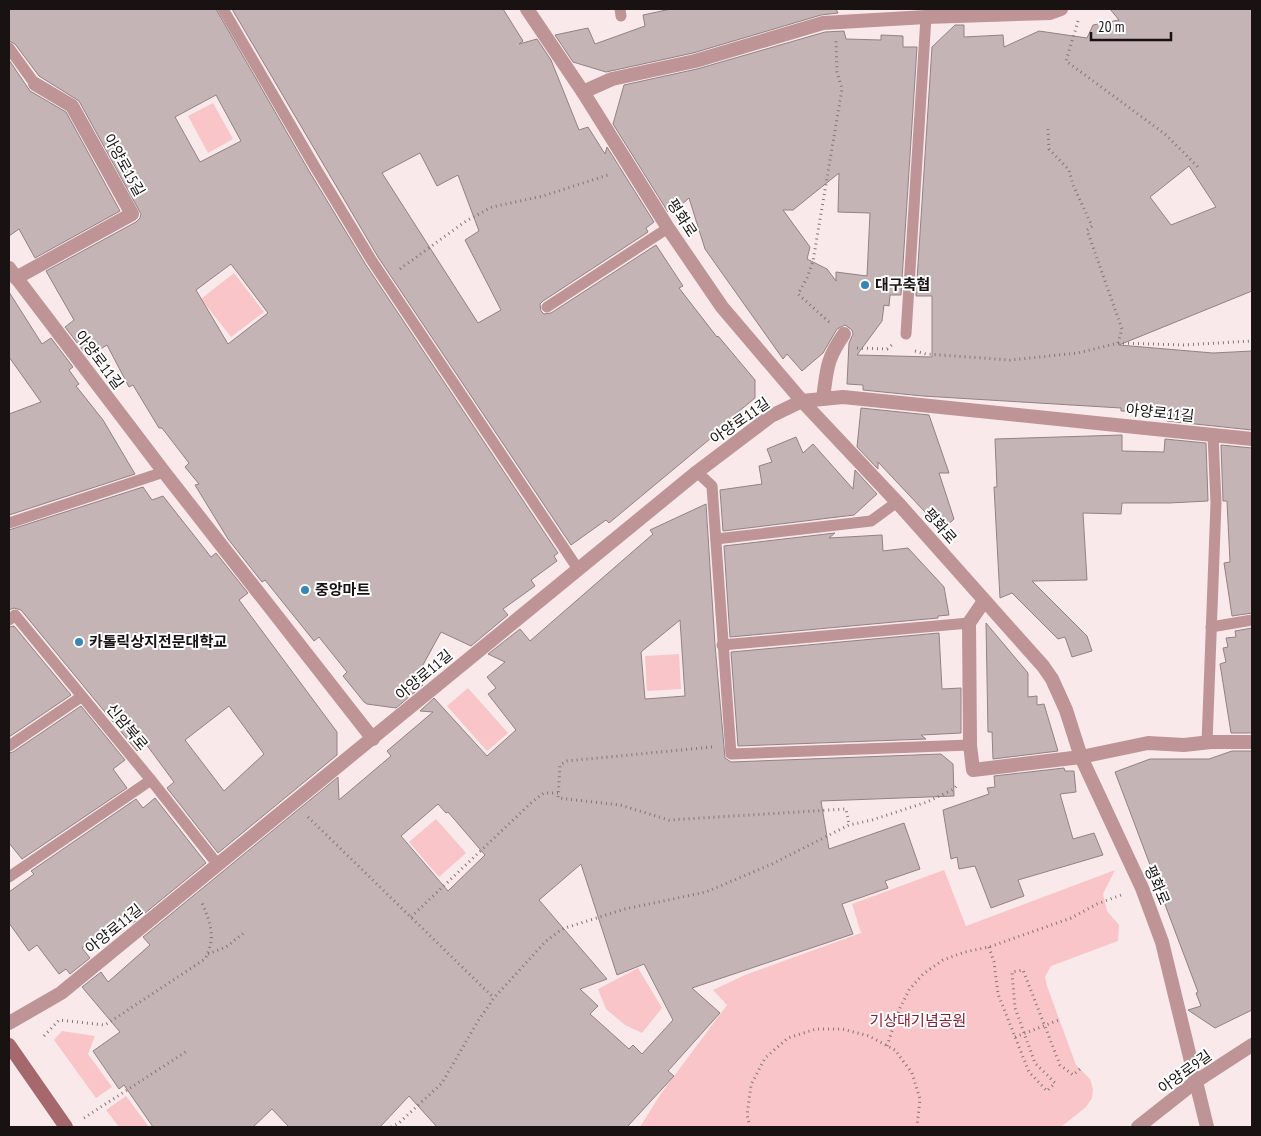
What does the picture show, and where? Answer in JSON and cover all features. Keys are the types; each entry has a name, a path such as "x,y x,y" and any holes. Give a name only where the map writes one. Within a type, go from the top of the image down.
{"main road":[{"path":"9,1046 66,1127"}],"street":[{"name":"평화로","path":"527,9 583,92 668,228 722,306 802,401 897,502 1043,666 1052,680 1066,710 1081,758 1142,888 1162,942 1207,1127"},
{"path":"583,92 612,80 694,61 823,23 917,14 1050,14 1061,9"},
{"name":"아양로15길","path":"12,273 132,214 72,106 35,84"},
{"name":"아양로11길","path":"12,273 164,472 373,739"},
{"path":"823,399 828,362 832,350 844,334"},
{"name":"아양로11길","path":"9,1023 61,993 697,472 771,416 802,401 843,397 1252,439"},
{"path":"984,601 969,623 970,745 973,770 1081,758 1148,743 1184,746 1207,743 1252,742"},
{"name":"아양로9길","path":"1138,1127 1195,1082 1252,1045"}],"lane":[{"path":"223,9 314,167 384,279 578,569"},
{"path":"906,334 917,14"},
{"path":"9,48 35,84"},
{"path":"547,307 668,228"},
{"path":"1207,743 1216,503 1213,435"},
{"path":"9,523 164,472"},
{"path":"697,472 712,486 731,754 970,745"},
{"path":"716,539 871,521 897,502"},
{"name":"신암북로","path":"9,620 15,616 151,780 218,866"},
{"path":"1211,627 1252,620"},
{"path":"722,645 969,623"},
{"path":"9,746 80,696"},
{"path":"9,877 151,780"}],"path":[{"path":"1080,17 1066,61 1165,134 1198,167"},
{"path":"836,22 837,72 842,89 813,261 807,278 798,294 844,334 857,348 888,349 906,334"},
{"path":"1048,129 1049,149 1069,170 1072,185 1092,226 1087,230 1122,329 1118,343"},
{"path":"384,279 418,257 466,221 492,207 543,196 606,176 628,165"},
{"path":"897,342 905,348 926,354 1010,360 1078,353 1118,343 1183,345 1252,341"},
{"path":"731,754 716,747 567,761 560,765 558,798 620,806 669,820 846,809 849,825"},
{"path":"391,1127 442,1083 478,1021 494,998 546,941 562,929 625,909 706,892 772,864 849,825 872,820 927,802 954,789 973,770"},
{"path":"411,917 532,802 544,793 558,793"},
{"path":"295,803 494,998"},
{"path":"44,1036 60,1020 105,1025 204,959 212,946 210,922 193,886"},
{"path":"888,1046 899,1010 909,990 923,974 943,960 1071,918 1097,904 1142,888"},
{"path":"207,954 226,947 245,932"},
{"path":"989,946 994,962 998,994 1029,1072 1047,1091 1055,1083 1035,1063 1015,1008 1012,972 1023,970 1060,1065 1073,1075 1080,1069"},
{"path":"1015,1037 1059,1020"},
{"path":"750,1127 747,1114 751,1085 765,1058 788,1038 816,1029 842,1029 869,1036 895,1050 912,1073 920,1099 918,1127"},
{"path":"79,1122 187,1051"}],"green space":[{"path":"213,103 233,139 208,153 188,116"},
{"path":"234,273 264,312 231,337 201,299"},
{"path":"679,654 681,689 647,691 645,656"},
{"path":"468,688 508,733 487,751 447,706"},
{"path":"436,819 466,853 439,877 409,842"},
{"name":"기상대기념공원","path":"944,870 966,926 1115,870 1103,894 1107,911 1119,925 1118,941 1051,966 1045,977 1076,1065 1090,1079 1093,1089 1092,1098 1086,1107 1061,1127 640,1127 660,1095 727,1005 713,990 745,975 861,933 852,904"},
{"path":"638,968 662,1008 642,1033 625,1025 606,1009 598,989"},
{"path":"62,1031 95,1036 88,1054 112,1087 96,1098 54,1040"},
{"path":"126,1096 149,1127 119,1127 106,1110"}],"building":[{"path":"9,9 216,9 309,171 366,265 558,553 554,556 557,561 531,580 535,586 503,609 508,615 471,646 441,632 418,674 422,677 419,682 423,685 396,708 364,702 343,676 347,672 319,637 314,641 265,580 262,582 228,539 195,485 199,484 185,467 189,463 162,428 159,428 133,385 129,387 107,345 88,357 65,327 74,320 46,271 136,222 141,214 79,101 39,76 15,44 9,41","holes":["216,95 241,141 200,162 175,117","231,264 268,313 228,344 196,290"]},
{"path":"232,9 503,9 523,41 519,44 537,39 551,60 579,130 588,127 605,154 607,147 654,222 646,228 648,232 543,301 540,304 541,311 544,314 551,313 656,245 683,286 679,288 717,337 755,380 755,398 732,417 734,419 609,523 606,520 571,545 378,257","holes":["420,153 437,186 458,175 479,231 465,240 501,310 478,323 382,173"]},
{"path":"671,9 836,9 838,13 821,15 693,53 606,72 573,62 555,35 588,28 595,44 645,26 643,15"},
{"path":"1110,9 1252,9 1252,291 1119,345 1213,353 1252,351 1252,430 1167,421 1168,412 1121,411 1121,408 923,396 863,390 863,385 847,384 849,343 853,334 852,330 845,325 837,329 823,353 802,371 787,354 783,359 705,249 689,198 680,206 679,204 668,212 613,124 624,85 697,69 825,32 844,31 846,39 881,40 881,35 903,36 903,47 917,47 901,295 890,295 889,306 884,305 882,321 857,355 932,357 932,296 916,296 932,47 955,25 964,25 964,37 1003,35 1004,47 1039,31 1087,38 1093,25 1119,20","holes":["1189,166 1216,207 1171,225 1150,197","839,173 838,212 870,213 867,276 836,272 836,281 827,269 807,259 810,247 783,210 793,210"]},
{"path":"9,60 30,91 66,112 120,211 35,258 19,229 9,236"},
{"path":"9,292 42,344 51,338 73,367 69,370 79,384 76,386 103,420 135,474 9,515 9,414 41,402 9,357"},
{"path":"861,408 929,415 949,473 939,473 954,519 942,530 878,462 878,469 857,447"},
{"path":"1122,435 1122,451 1164,452 1165,439 1206,443 1208,501 1122,503 1121,514 1083,513 1087,580 1032,581 1087,636 1092,651 1072,657 1065,637 1058,639 1012,593 1000,598 994,487 997,487 995,439"},
{"path":"796,437 803,453 813,444 853,489 855,470 877,494 854,515 723,531 720,490 762,484 759,466 772,462 767,449"},
{"path":"1221,445 1252,448 1252,613 1232,616 1224,563 1230,562 1227,501 1223,501"},
{"path":"143,487 152,500 163,496 211,557 216,553 248,593 239,600 337,732 337,755 218,853 167,788 174,782 146,744 137,751 21,610 14,608 9,610 9,530","holes":["229,706 264,754 224,791 185,740"]},
{"path":"706,504 715,645 725,758 731,762 941,754 953,764 954,796 821,801 829,849 904,823 920,869 885,881 888,888 842,904 853,934 692,988 720,1013 668,1071 674,1076 627,1127 437,1127 409,1096 380,1127 289,1127 272,1109 253,1127 153,1127 124,1085 119,1089 93,1051 120,1032 82,987 101,972 108,982 150,945 143,937 338,777 339,800 391,756 387,751 433,712 420,711 434,698 487,756 516,730 488,694 496,688 487,677 505,662 488,654 520,629 530,641 653,534 650,530","holes":["680,620 685,696 645,699 641,652","438,804 446,813 448,812 485,855 448,891 401,836","581,864 617,975 644,964 673,1020 642,1054 633,1045 629,1049 590,1014 598,1006 580,989 607,979 539,900"]},
{"path":"835,533 829,538 882,535 883,551 908,548 944,587 949,615 938,616 938,618 730,637 724,546"},
{"path":"986,623 1028,673 1028,697 1037,696 1037,705 1044,704 1058,751 993,759 992,732 988,732"},
{"path":"14,626 71,695 9,737 9,627"},
{"path":"1252,628 1252,733 1231,733 1220,664 1226,662 1223,648 1228,647 1226,638 1236,637 1235,631"},
{"path":"939,633 942,689 961,688 961,733 921,735 926,739 738,746 731,652"},
{"path":"81,706 125,760 113,769 127,788 22,859 9,843 9,753"},
{"path":"1232,751 1252,751 1252,1010 1215,1028 1188,1010 1201,1006 1196,993 1198,992 1115,772 1150,759 1209,759"},
{"path":"1064,768 1065,771 1074,771 1076,792 1060,794 1073,839 1094,833 1103,855 1018,880 1024,896 991,908 975,866 959,869 957,857 951,859 943,810 989,794 987,788 995,787 994,776"},
{"path":"155,798 206,863 133,923 126,914 82,948 90,958 70,974 66,969 59,974 37,945 29,951 9,923 9,892 34,874 31,871 136,799 143,808"}],"place":[{"name":"대구축협","path":"865,285"},
{"name":"중앙마트","path":"305,590"},
{"name":"카톨릭상지전문대학교","path":"79,642"}]}
